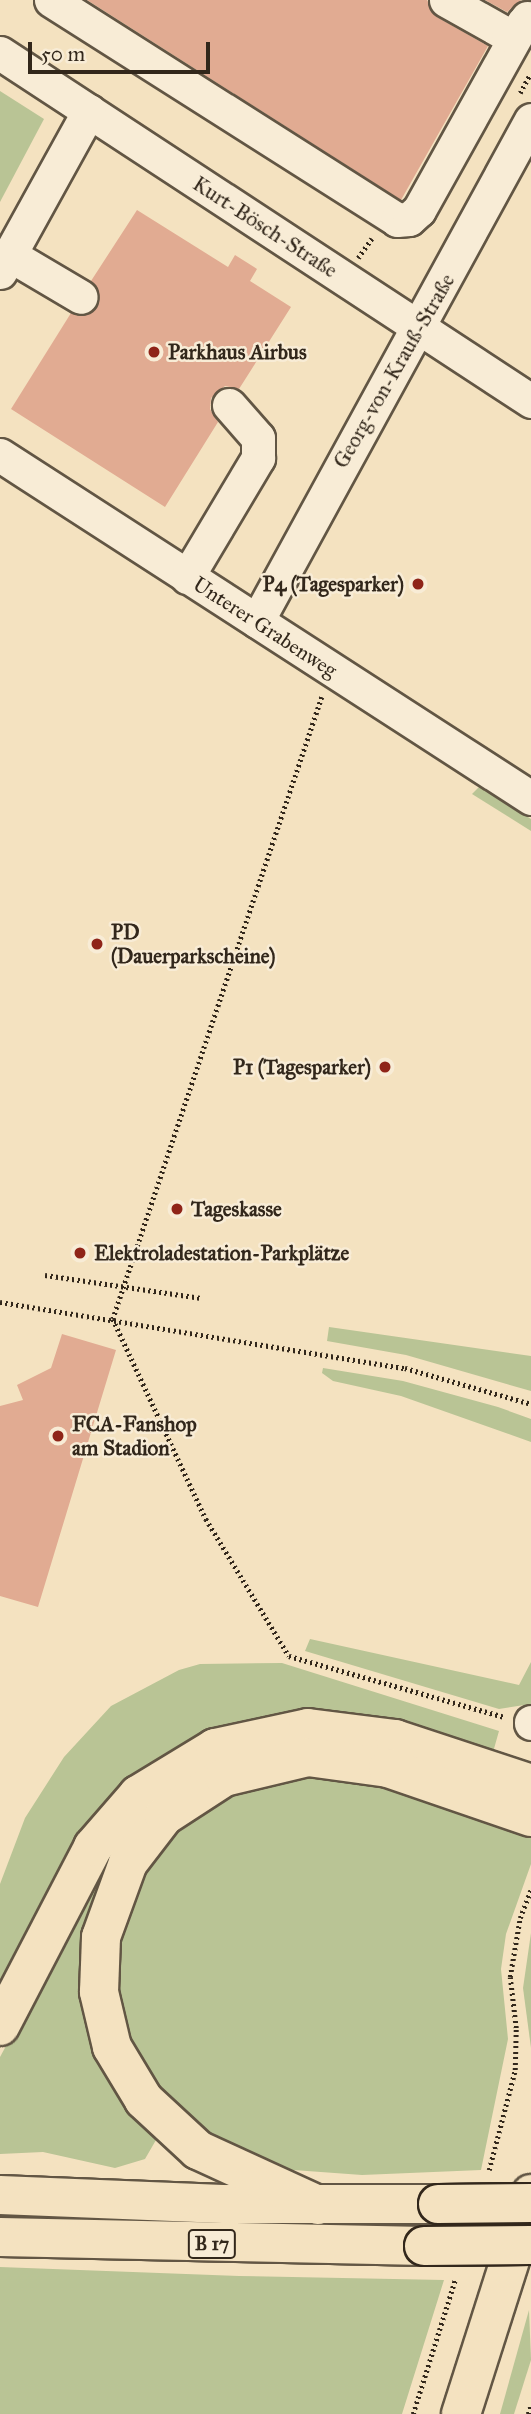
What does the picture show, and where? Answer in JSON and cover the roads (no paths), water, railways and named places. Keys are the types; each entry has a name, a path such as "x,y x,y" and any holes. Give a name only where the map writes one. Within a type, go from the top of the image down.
{"main road":[{"path":"0,2026 93,1847 138,1795 215,1748 308,1728 395,1739 531,1784"},
{"path":"318,2204 198,2150 170,2129 144,2099 112,2047 99,1992 101,1937 128,1863 164,1816 224,1777 308,1757 388,1768 531,1817"},
{"path":"461,2414 531,2194"},
{"name":"B 17","path":"0,2196 318,2204 531,2203"},
{"name":"B 17","path":"0,2237 424,2246 531,2245"}],"street":[{"path":"51,0 397,220 409,219 419,210 527,17"},
{"path":"446,0 508,36 527,17"},
{"name":"Kurt-Bösch-Straße","path":"0,53 531,401"},
{"path":"81,297 5,264 89,111"},
{"name":"Georg-von-Krauß-Straße","path":"257,621 531,120"},
{"path":"187,577 258,458 258,438 229,405"},
{"name":"Unterer Grabenweg","path":"0,455 531,798"}],"place":[{"name":"Parkhaus Airbus","path":"154,352"},
{"name":"P4 (Tagesparker)","path":"418,584"},
{"name":"PD (Dauerparkscheine)","path":"97,944"},
{"name":"P1 (Tagesparker)","path":"385,1067"},
{"name":"Tageskasse","path":"177,1209"},
{"name":"Elektroladestation-Parkplätze","path":"80,1253"},
{"name":"FCA-Fanshop am Stadion","path":"58,1436"}]}
